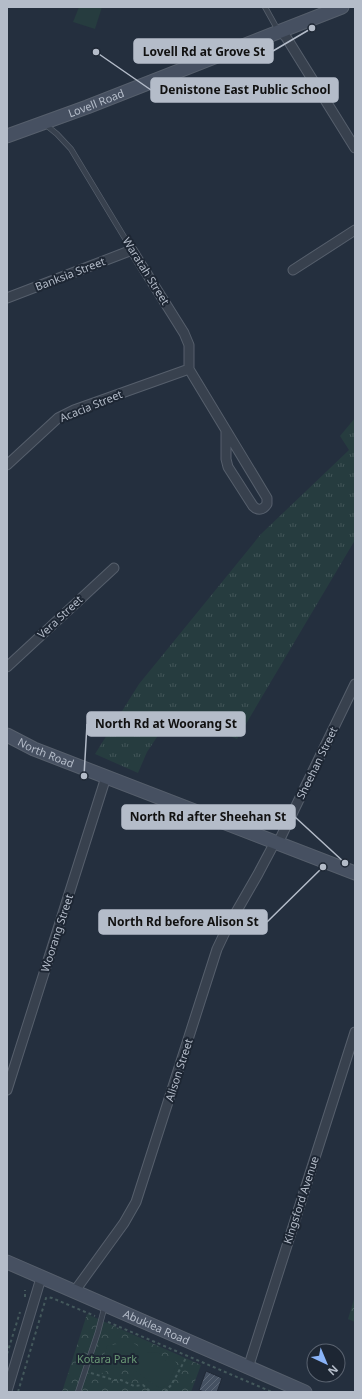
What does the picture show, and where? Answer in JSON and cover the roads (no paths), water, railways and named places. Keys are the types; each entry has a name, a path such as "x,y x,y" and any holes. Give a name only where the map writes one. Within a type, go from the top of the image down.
{"street":[{"name":"Lovell Road","path":"7,136 342,7"},
{"path":"280,31 286,37 355,148"},
{"path":"293,270 355,230"},
{"name":"Banksia Street","path":"7,298 132,250"},
{"name":"Waratah Street","path":"132,250 184,333 188,345 189,369 267,498 267,504 260,510 253,506 228,467 226,459 226,431"},
{"name":"Acacia Street","path":"7,465 58,418 74,410 189,369"},
{"name":"Vera Street","path":"7,667 114,568"},
{"name":"Sheehan Street","path":"276,842 355,684"},
{"name":"North Road","path":"7,735 34,749 355,873"},
{"name":"Woorang Street","path":"7,1090 106,777"},
{"name":"Alison Street","path":"74,1292 124,1223 136,1202 217,949 226,928 276,842"},
{"name":"Kingsford Avenue","path":"248,1368 355,1032"},
{"name":"Abuklea Road","path":"7,1262 305,1392"},
{"path":"7,1391 41,1278"}],"lane":[{"path":"265,7 280,31"},
{"name":"Waratah Street","path":"42,123 56,132 71,150 132,250"},
{"path":"78,1392 105,1305"}],"place":[{"name":"Lovell Rd at Grove St","path":"312,28"},
{"name":"Denistone East Public School","path":"96,52"},
{"name":"North Rd at Woorang St","path":"84,776"},
{"name":"North Rd after Sheehan St","path":"345,863"},
{"name":"North Rd before Alison St","path":"323,867"}],"park label":[{"name":"Kotara Park","path":"107,1359"}]}
